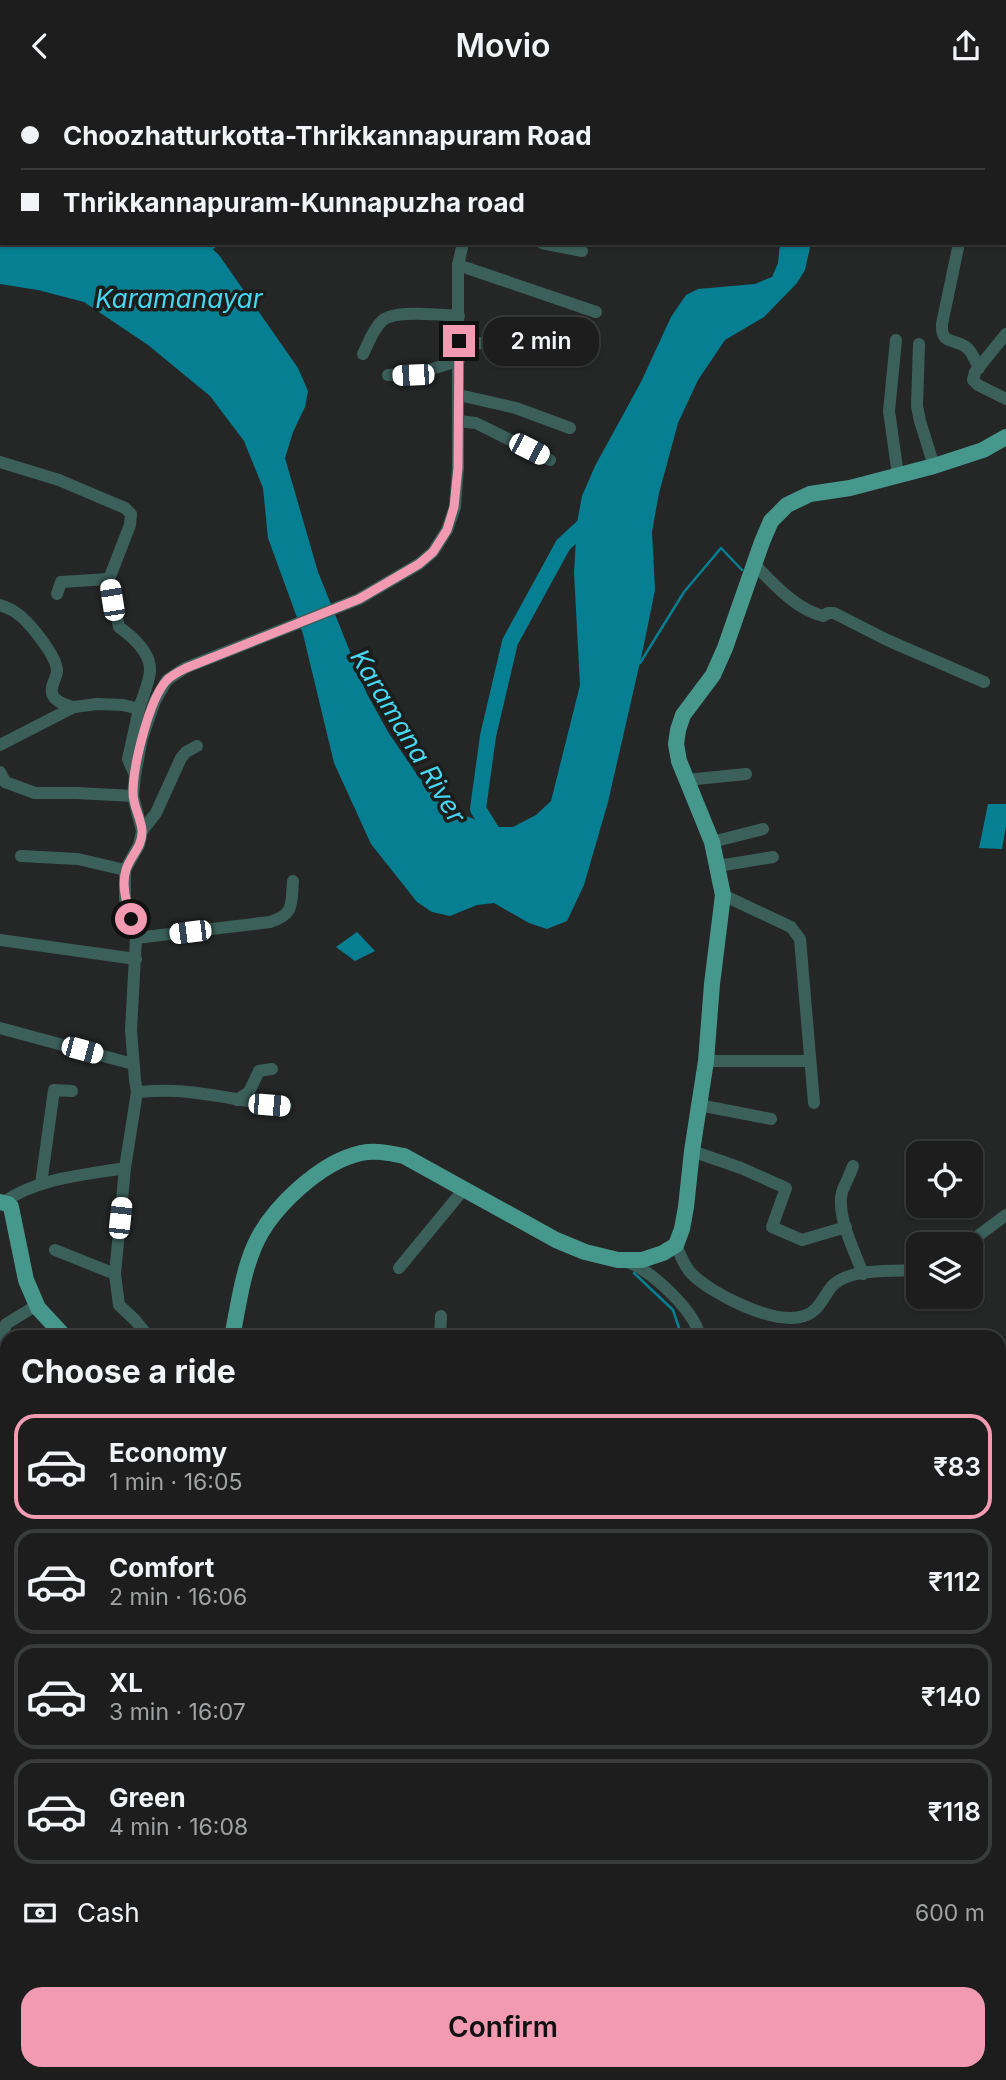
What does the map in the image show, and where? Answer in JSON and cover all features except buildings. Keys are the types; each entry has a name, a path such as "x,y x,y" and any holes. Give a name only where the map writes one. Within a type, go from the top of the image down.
{"main road":[{"path":"234,1330 248,1265 260,1235 287,1200 328,1167 345,1157 363,1152 381,1151 404,1156 556,1240 585,1252 618,1260 642,1260 663,1254 676,1245 684,1218 706,1061 723,895 712,842 679,761 676,744 683,715 713,675 771,521 787,505 810,494 850,488 934,466 983,450 1006,437"},
{"path":"2,1202 11,1207 22,1268 37,1305 58,1330"}],"street":[{"path":"142,831 133,796 135,776 142,738 155,701 167,680 186,668 359,599 419,564 433,552 447,530 454,507 458,468 458,265 463,245"},
{"path":"552,245 582,251"},
{"path":"959,245 942,333 946,339 965,346 979,368"},
{"path":"458,265 596,312"},
{"path":"363,354 376,328 389,316 459,316"},
{"path":"1006,334 974,376 975,383 1006,399"},
{"path":"896,340 889,411 898,475"},
{"path":"459,341 511,346"},
{"path":"919,344 917,406 919,421 934,466"},
{"path":"387,375 413,375 458,360"},
{"path":"459,395 516,408 570,428"},
{"path":"458,421 476,423 550,460"},
{"path":"0,462 59,480 125,508 131,514 130,525 108,579 119,627 133,637 148,658 150,671 128,759 135,776"},
{"path":"753,563 780,591 816,614 823,616 834,613 887,640 984,682"},
{"path":"57,594 61,582 108,579"},
{"path":"0,605 17,613 44,644 56,666 57,673 51,691 53,696 61,703 74,707"},
{"path":"0,745 74,707 97,704 139,709"},
{"path":"143,1330 119,1305 115,1274 125,1167 138,1092 131,1030 136,938 125,899 125,870 139,845 142,831 156,813 181,758 197,746"},
{"path":"0,772 5,782 34,793 133,796"},
{"path":"686,780 746,774"},
{"path":"712,842 763,829"},
{"path":"21,856 78,859 125,870"},
{"path":"718,866 773,857"},
{"path":"136,938 284,918 291,910 293,881"},
{"path":"723,895 792,927 800,939 814,1103"},
{"path":"0,940 136,959"},
{"path":"0,1028 133,1064"},
{"path":"706,1061 810,1061"},
{"path":"237,1100 248,1092 260,1071 272,1069"},
{"path":"41,1184 54,1090 72,1091"},
{"path":"138,1092 174,1090 286,1107"},
{"path":"699,1105 771,1119"},
{"path":"692,1151 741,1168 786,1188 772,1227 802,1240 846,1227"},
{"path":"853,1166 842,1194 842,1209 863,1274"},
{"path":"2,1202 19,1191 41,1184 125,1167"},
{"path":"399,1268 464,1189"},
{"path":"983,1232 1006,1215"},
{"path":"676,1245 690,1272 712,1290 751,1310 785,1318 804,1317 817,1308 833,1286 848,1275 906,1270"},
{"path":"55,1250 115,1274"},
{"path":"618,1260 638,1266 683,1304 697,1330"},
{"path":"4,1330 6,1324 37,1305"},
{"path":"440,1330 441,1316"}],"water":[{"name":"Karamanayar","path":"0,245 208,245 219,255 298,368 308,391 305,407 285,458 318,572 367,694 388,732 418,776 445,808 495,827 513,827 536,815 551,801 580,685 574,573 577,523 582,496 671,317 686,295 698,289 755,284 772,277 778,263 780,245 811,245 805,270 797,283 764,317 725,340 698,380 678,423 659,493 652,532 655,590 643,649 608,802 584,885 567,921 547,929 529,923 494,903 477,905 450,916 432,912 417,902 371,844 334,763 303,634 268,538 263,488 244,441 210,396 148,345 84,302 0,284"},
{"path":"988,804 1006,804 1002,849 979,848"},
{"path":"357,932 375,951 355,961 336,947"}],"waterway":[{"path":"210,250 216,245"},
{"name":"Karamana River","path":"498,841 478,809 488,736 510,642 563,545 593,517"},
{"path":"640,663 684,592 721,548 742,570"},
{"path":"634,1273 673,1310 680,1330"}],"route":[{"path":"131,919 125,899 125,870 139,845 142,831 133,796 135,776 142,738 155,701 167,680 186,668 359,599 419,564 433,552 447,530 454,507 458,468 459,341"}]}
